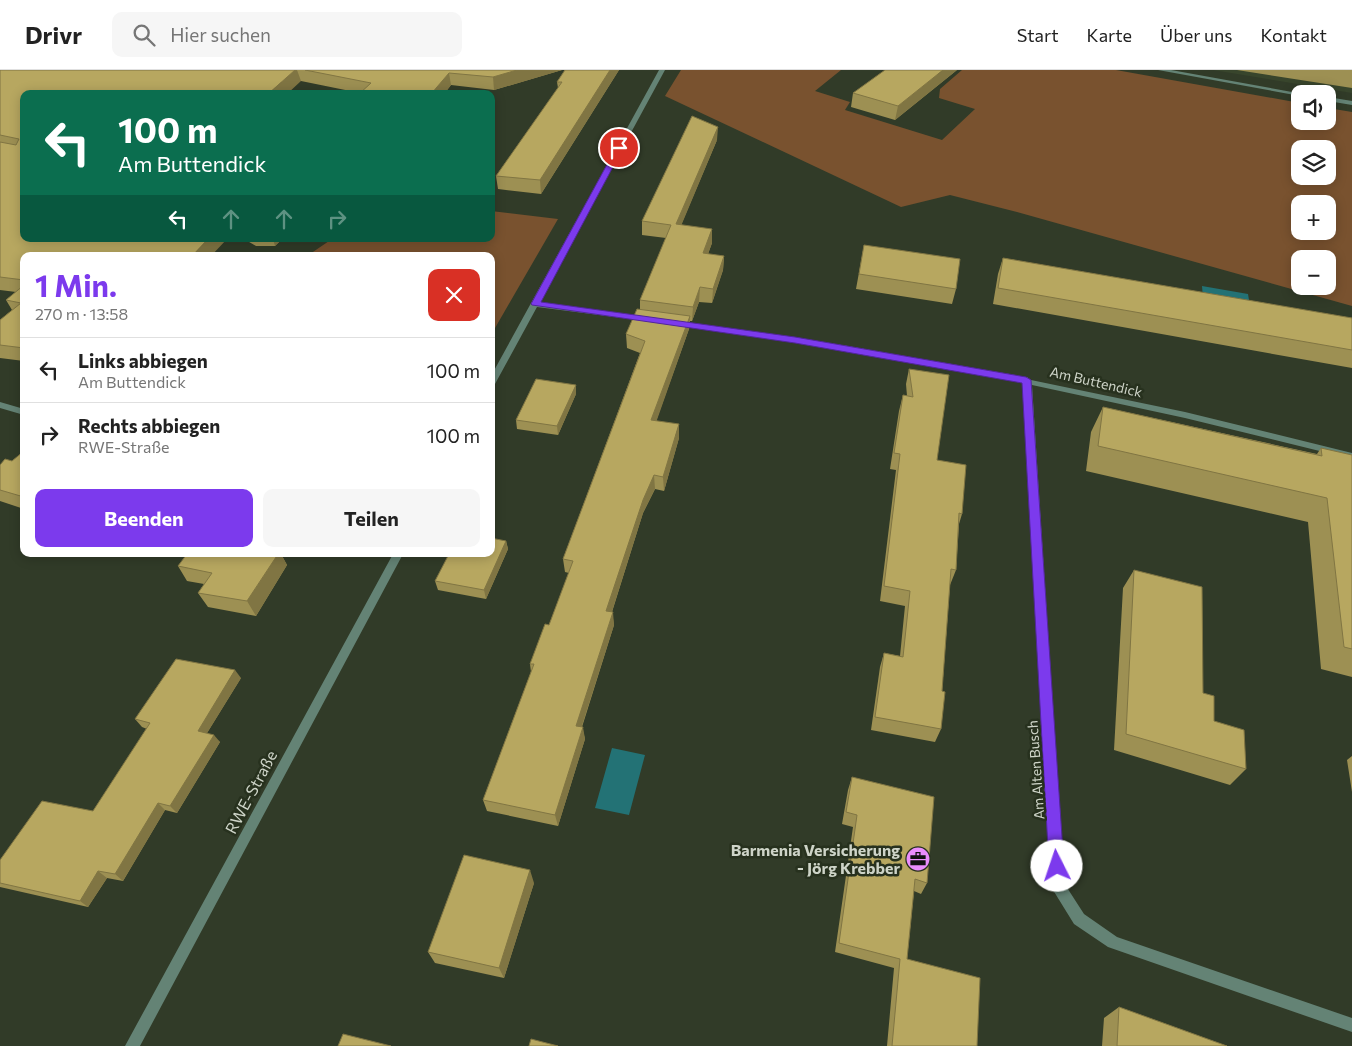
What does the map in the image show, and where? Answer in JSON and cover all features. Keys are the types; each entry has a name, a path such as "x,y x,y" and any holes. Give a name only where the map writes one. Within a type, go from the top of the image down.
{"street":[{"path":"495,377 662,70"},
{"path":"1161,70 1291,92"},
{"path":"1336,100 1352,103"},
{"path":"535,304 651,320"},
{"name":"Am Buttendick","path":"670,322 795,340 1026,380 1272,435 1352,456"},
{"name":"Am Alten Busch","path":"1026,380 1058,885 1079,919 1113,942 1352,1025"},
{"path":"0,406 20,411"},
{"name":"RWE-Straße","path":"132,1046 396,557"}],"shaded area":[{"path":"681,70 841,70 815,91 850,102 845,110 942,140 975,109 939,98 940,89 962,70 1116,70 1291,101 1291,130 1336,130 1336,109 1352,112 1352,306 1313,295 1336,295 1336,250 1291,250 1291,289 950,195 901,207 665,96"},
{"path":"1213,70 1352,70 1352,93 1336,90 1336,85 1304,85"},
{"path":"495,211 558,219 495,328 495,252 313,252 328,242 495,242"}],"water":[{"path":"1202,286 1248,294 1250,306 1203,298"},
{"path":"612,748 645,755 629,815 595,808"}],"building":[{"path":"0,70 295,70 272,90 20,90 20,242 205,242 196,252 20,252 20,280 0,277 0,142 16,145 19,139 0,135"},
{"path":"305,70 517,70 493,77 449,73 434,90 363,90 371,83"},
{"path":"565,70 610,70 540,180 496,176 562,82 557,82"},
{"path":"885,70 943,70 898,106 853,93"},
{"path":"692,116 718,127 676,224 712,229 703,253 724,256 713,289 700,287 693,307 640,300 671,225 642,221"},
{"path":"864,245 960,259 956,289 859,274"},
{"path":"1003,258 1352,318 1352,350 998,288"},
{"path":"20,288 20,303 6,300"},
{"path":"20,304 20,348 0,345 0,320"},
{"path":"637,309 690,316 651,420 679,424 663,477 654,475 643,500 606,611 613,612 576,726 583,727 555,815 483,800 534,664 530,664 545,624 549,625 573,561 563,559 645,341 626,334"},
{"path":"909,369 949,375 937,460 966,465 962,514 959,513 956,570 951,569 942,691 945,692 941,729 875,717 884,653 903,657 910,591 884,586 900,454 894,453 903,395 913,397"},
{"path":"536,379 576,385 557,426 516,420"},
{"path":"1103,407 1322,456 1321,448 1352,455 1352,649 1344,647 1327,498 1098,446"},
{"path":"20,454 20,496 0,490 0,465 5,459 12,461"},
{"path":"495,539 506,541 484,590 435,581 447,557 495,557"},
{"path":"185,557 276,557 247,601 198,593 212,573 178,566"},
{"path":"1134,570 1202,587 1203,693 1214,696 1214,721 1244,730 1246,769 1126,734"},
{"path":"176,659 235,670 198,731 214,735 170,806 158,803 115,874 98,871 80,901 0,883 0,860 42,801 93,811 150,723 135,719"},
{"path":"852,777 934,797 927,883 915,879 907,959 980,978 977,1046 892,1046 900,959 839,943 857,815 846,812"},
{"path":"464,855 530,870 499,968 428,952"},
{"path":"1119,1007 1227,1046 1117,1046"},
{"path":"343,1034 391,1046 338,1046"},
{"path":"531,1039 558,1046 529,1046"}],"place":[{"name":"Barmenia Versicherung - Jörg Krebber","path":"918,859"}],"route":[{"path":"619,148 535,304 795,340 1026,380 1057,866"}]}
